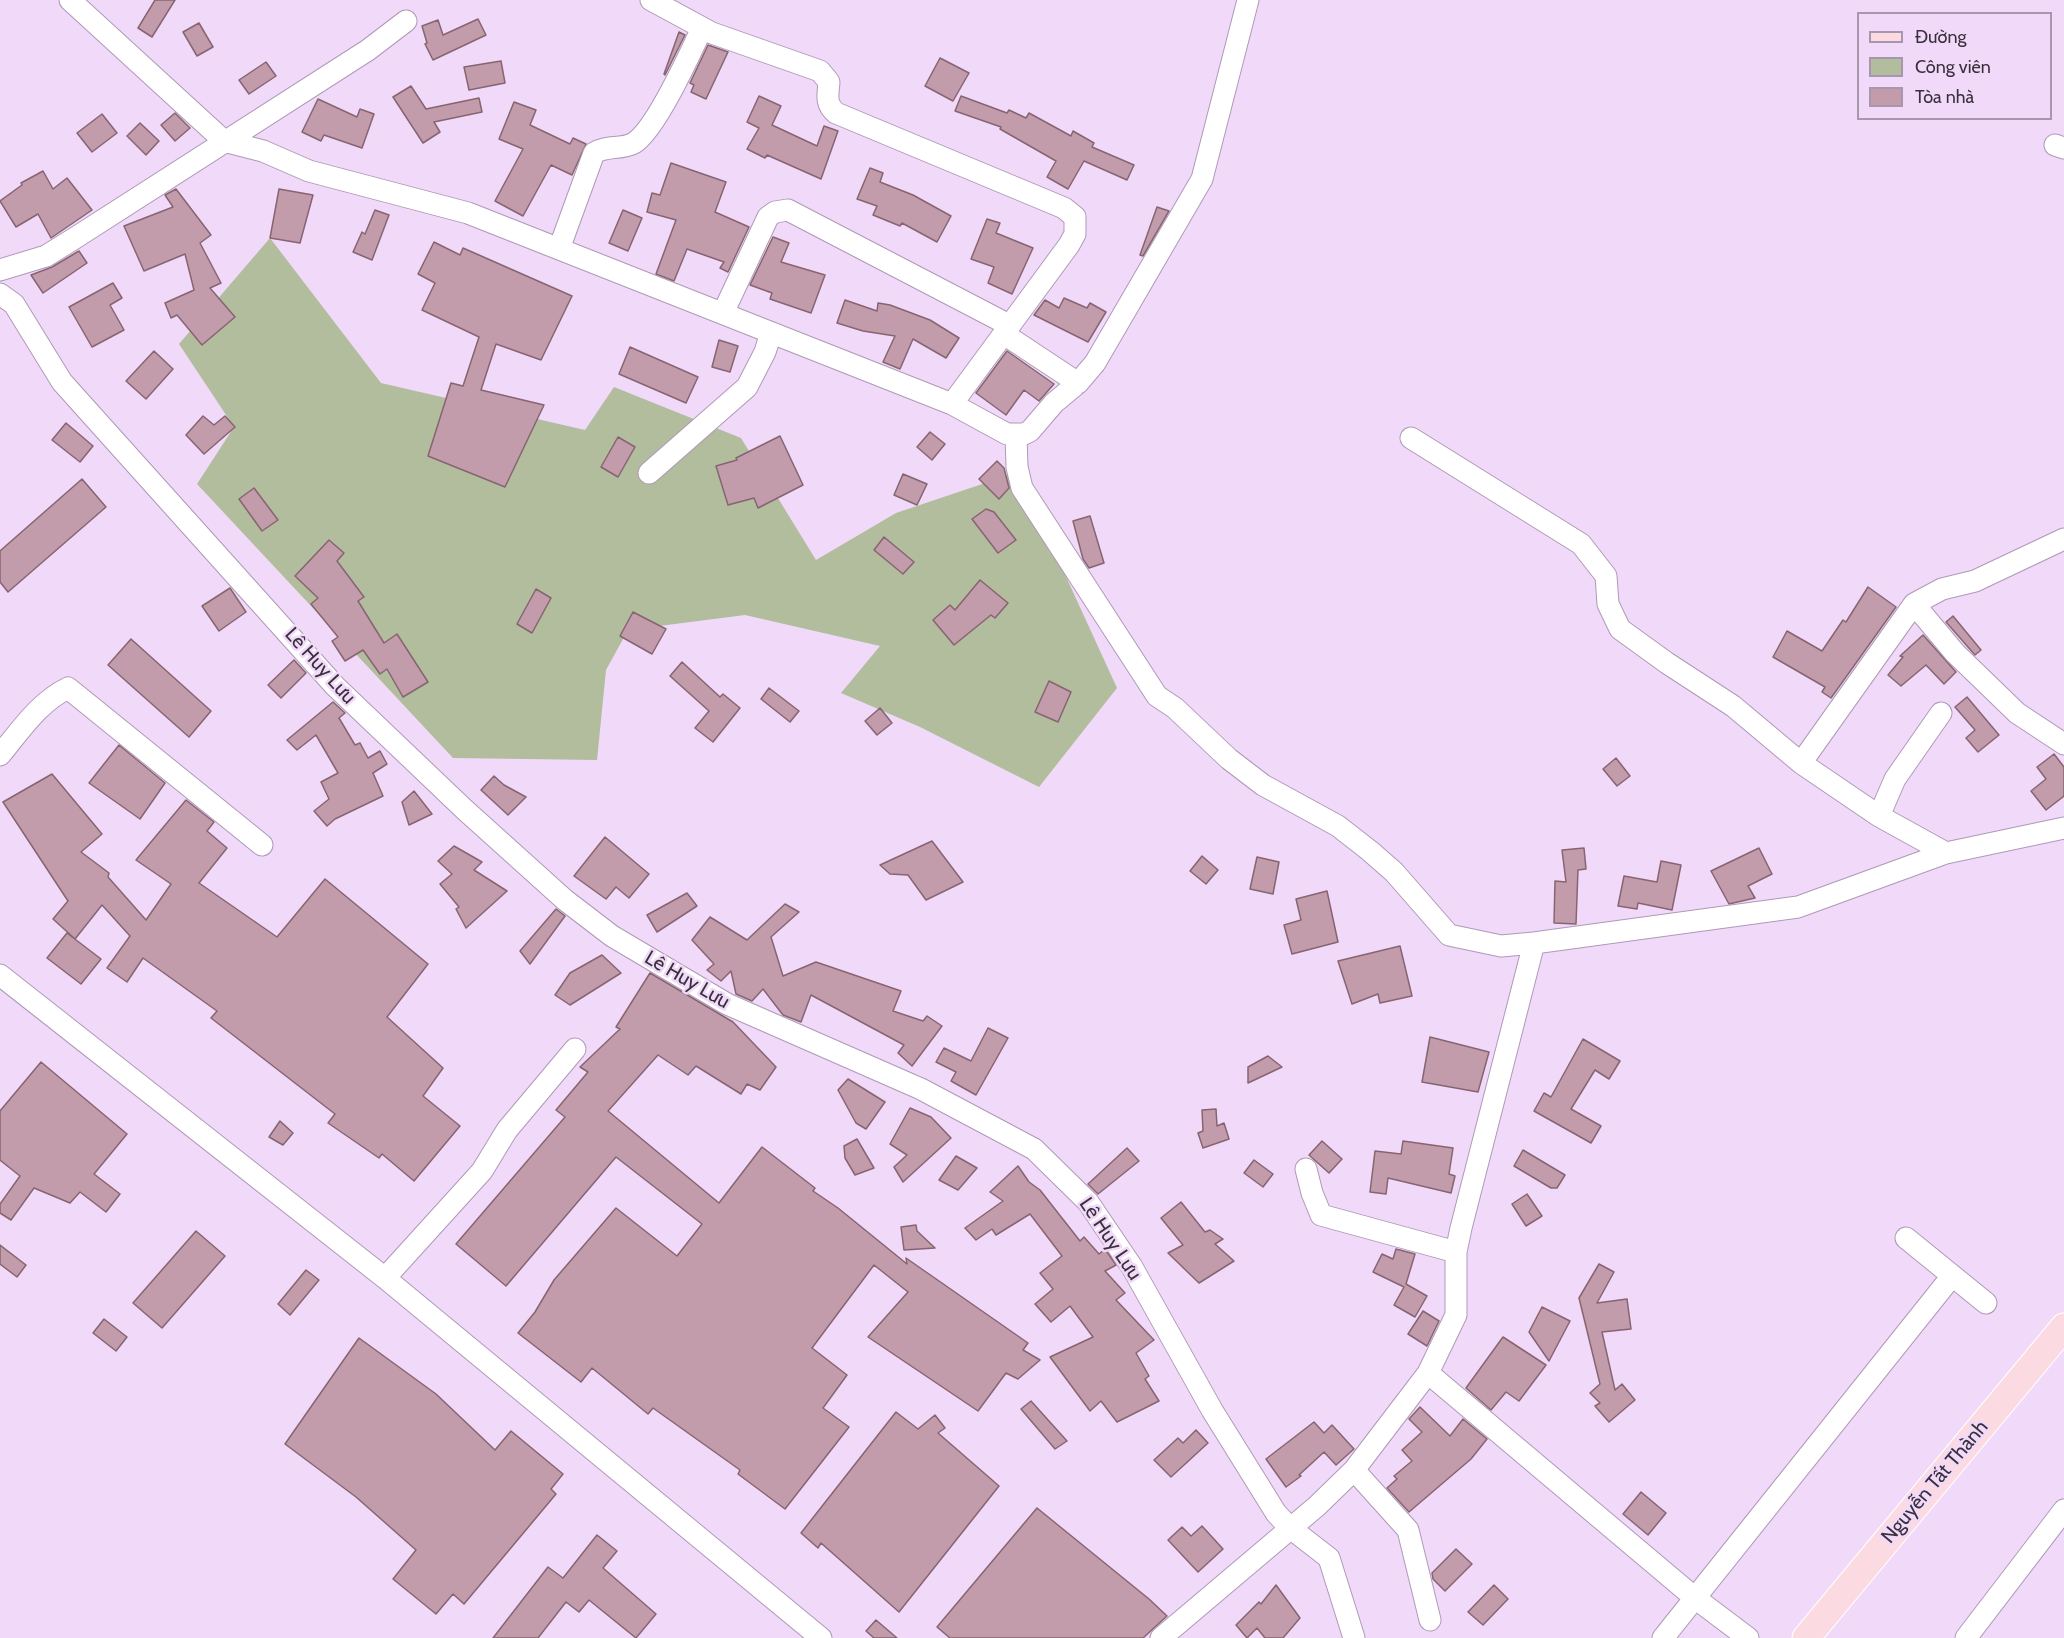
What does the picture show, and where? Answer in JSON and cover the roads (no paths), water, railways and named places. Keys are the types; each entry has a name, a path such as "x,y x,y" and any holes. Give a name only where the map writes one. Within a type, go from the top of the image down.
{"main road":[{"name":"Nguyễn Tất Thành","path":"1806,1638 2064,1327"}],"street":[{"path":"70,0 224,141 279,157 309,171 458,210 952,404 998,430 1016,435 1030,431 1054,403 1078,383 1095,363 1202,179 1248,0"},
{"path":"651,0 702,28 820,71 829,82 827,100 830,108 836,113 1071,213 1077,224 1075,234 952,404"},
{"path":"0,270 46,256 350,61 406,21"},
{"path":"559,249 594,153 600,149 626,146 640,137 676,83 702,28"},
{"path":"723,313 768,217 775,212 788,210 1006,329 1078,383"},
{"name":"Lê Huy Lưu","path":"0,294 14,304 62,382 334,686 464,809 565,900 612,936 727,1004 921,1089 1034,1149 1088,1202 1132,1268 1212,1410 1276,1513 1289,1527 1329,1558 1354,1638"},
{"path":"649,474 747,387 765,352 771,333"},
{"path":"1016,435 1017,467 1022,488 1157,696 1174,708 1229,759 1263,785 1338,826 1370,851 1394,872 1449,935 1501,946 1798,907 1946,853 2064,828"},
{"path":"1411,438 1581,544 1606,576 1608,604 1620,629 1733,706 1801,763 1879,816 1946,853"},
{"path":"1801,763 1914,604 1942,589 1975,581 2064,539"},
{"path":"1914,604 1955,653 2017,713 2064,744"},
{"path":"0,755 35,713 57,693 68,688 262,845"},
{"path":"1879,816 1895,779 1941,713"},
{"path":"1161,1638 1289,1527 1317,1506 1354,1470 1428,1373 1456,1315 1456,1252 1534,943"},
{"path":"0,975 385,1278 820,1638"},
{"path":"385,1278 482,1171 507,1130 575,1049"},
{"path":"1306,1169 1311,1193 1321,1215 1456,1252"},
{"path":"1905,1238 1986,1303"},
{"path":"1663,1638 1952,1276"},
{"path":"1428,1373 1695,1598 1748,1638"},
{"path":"1354,1470 1408,1530 1431,1620"},
{"path":"1966,1638 2064,1510"}]}
